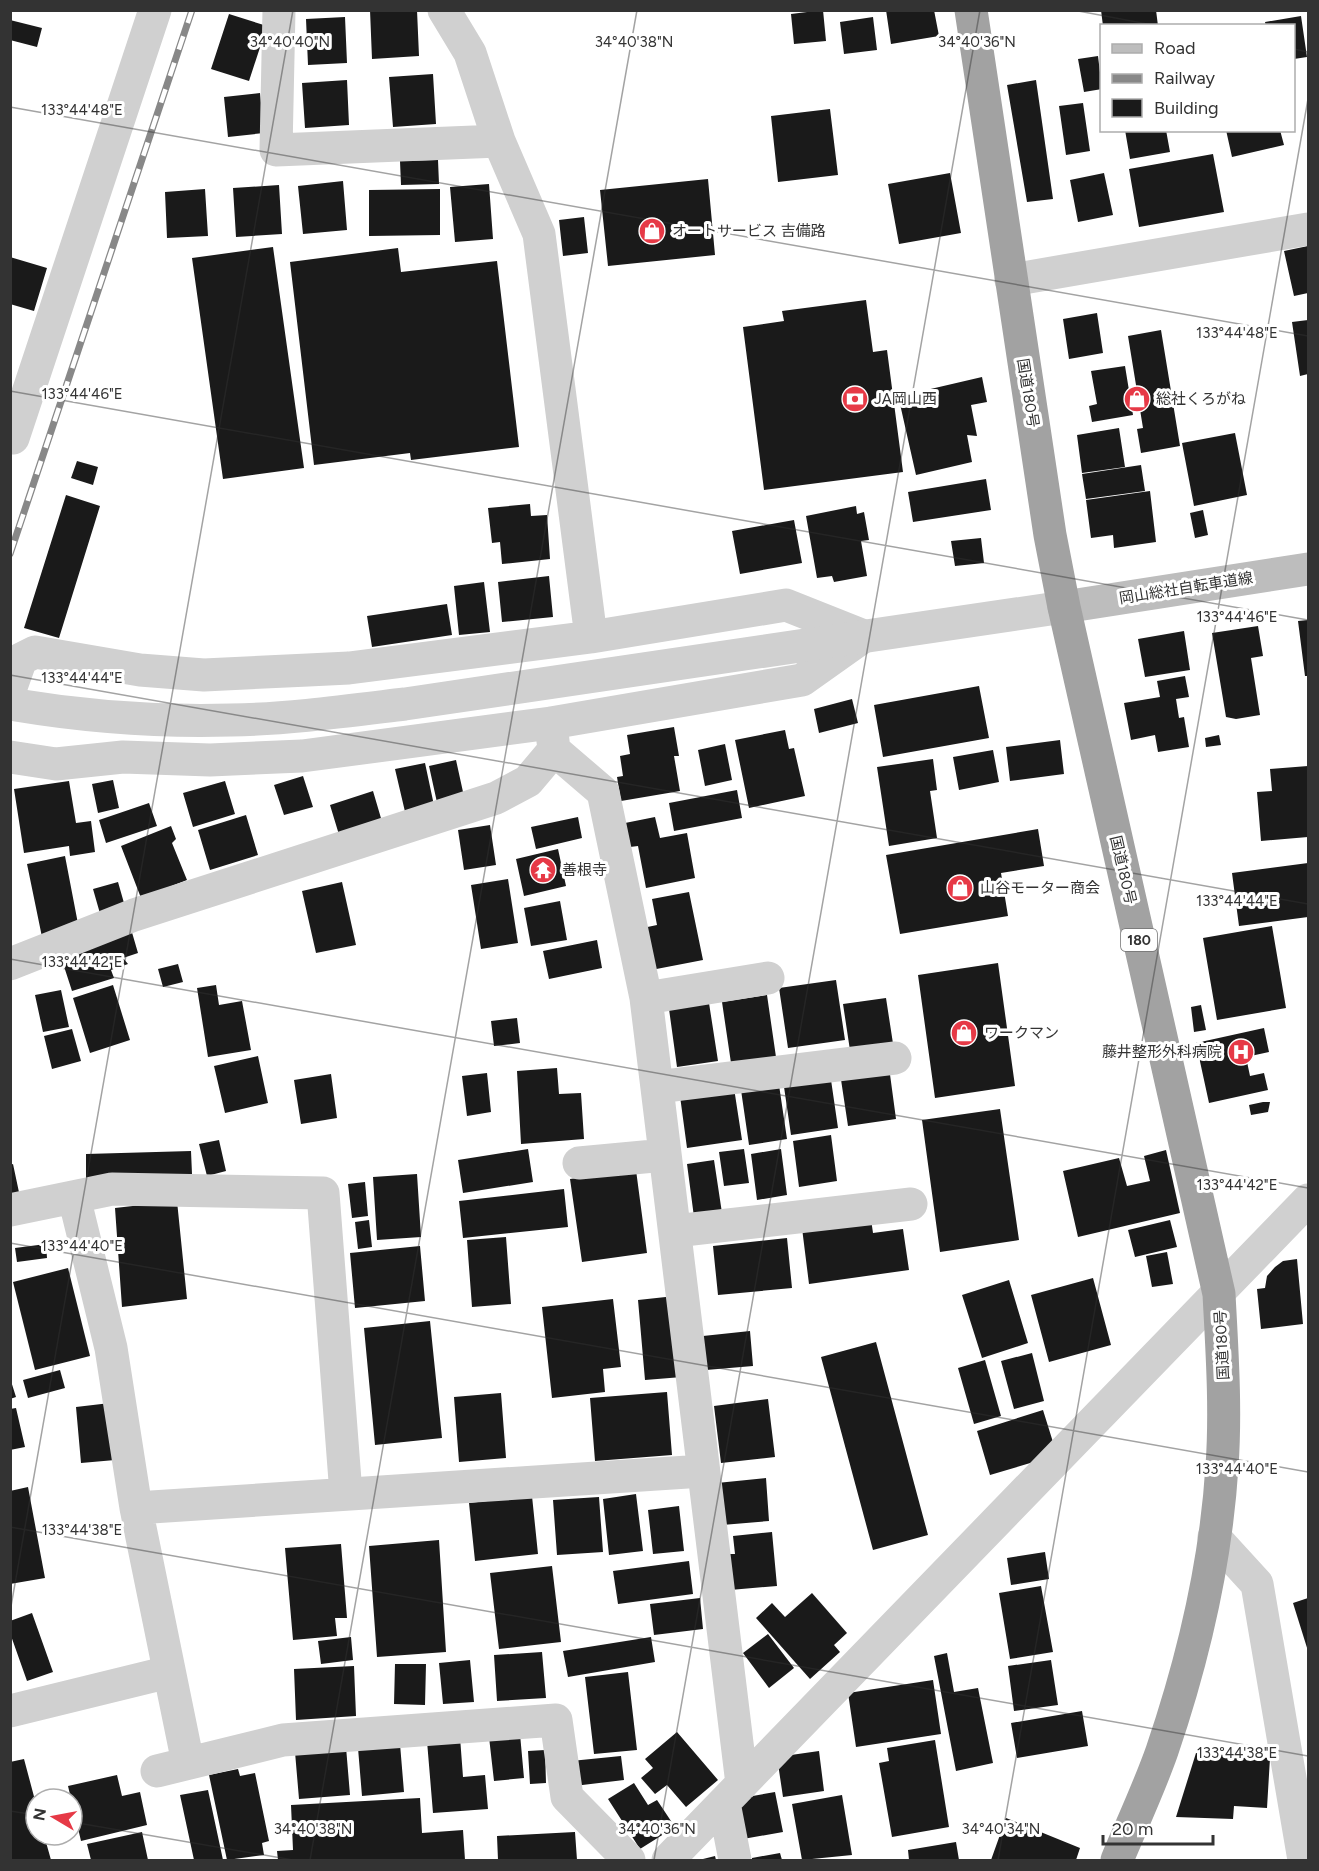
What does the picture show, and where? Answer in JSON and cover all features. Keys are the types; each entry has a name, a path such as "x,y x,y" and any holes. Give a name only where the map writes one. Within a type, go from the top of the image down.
{"highway":[{"name":"国道180号","path":"971,10 1050,535 1064,607 1219,1294 1224,1398 1222,1467 1214,1537 1197,1630 1183,1685 1161,1753 1118,1860"}],"main road":[{"name":"岡山総社自転車道線","path":"1064,607 1308,569"}],"street":[{"path":"10,437 13,438 155,10"},
{"path":"279,10 276,150 499,141"},
{"path":"444,10 470,53 499,141 539,234 591,637"},
{"path":"1011,280 1308,229"},
{"path":"864,636 786,605 591,637 349,668 204,675 140,670 35,652 21,659 13,698 137,720 231,720 310,715 405,704 1064,607"},
{"path":"10,757 56,764 123,758 210,760 302,756 552,737 802,680 864,636"},
{"path":"10,964 135,915 495,798 528,781 552,737"},
{"path":"552,737 603,792 646,999 704,1471 733,1794 735,1860"},
{"path":"646,999 768,978"},
{"path":"657,1087 895,1058"},
{"path":"579,1163 665,1155"},
{"path":"10,1210 112,1190 323,1193 346,1494"},
{"path":"74,1197 111,1348 136,1508 169,1672 173,1767 283,1740 556,1720 567,1797 629,1860"},
{"path":"668,1860 1308,1200"},
{"path":"675,1231 911,1204"},
{"path":"136,1508 704,1471"},
{"path":"1214,1537 1257,1584 1303,1813 1304,1860"},
{"path":"10,1711 169,1672"}],"building":[{"path":"370,10 417,10 419,56 372,59"},
{"path":"823,10 826,41 794,44 791,14"},
{"path":"886,10 934,10 939,36 891,44"},
{"path":"1101,10 1156,10 1158,24 1103,24"},
{"path":"229,14 267,26 249,81 211,69"},
{"path":"1301,16 1307,57 1295,59 1295,24 1266,24 1265,22"},
{"path":"345,17 347,63 308,65 306,19"},
{"path":"873,17 877,50 844,54 840,22"},
{"path":"10,20 42,28 37,47 10,40"},
{"path":"1098,56 1100,89 1084,92 1078,59"},
{"path":"433,74 436,124 393,127 389,77"},
{"path":"347,80 349,125 305,128 302,83"},
{"path":"1036,80 1053,199 1027,202 1007,85"},
{"path":"260,93 264,133 228,137 224,97"},
{"path":"1083,103 1090,151 1066,155 1059,106"},
{"path":"830,109 838,175 778,182 771,116"},
{"path":"1125,132 1166,132 1170,152 1130,159"},
{"path":"1226,132 1281,132 1284,145 1232,157"},
{"path":"1213,154 1224,212 1139,227 1129,169"},
{"path":"438,160 439,184 401,185 400,161"},
{"path":"950,173 961,233 899,244 888,184"},
{"path":"1104,173 1113,215 1078,222 1070,180"},
{"path":"708,179 715,255 608,266 600,190"},
{"path":"343,181 347,230 303,234 298,186"},
{"path":"489,184 493,239 455,242 450,187"},
{"path":"279,185 282,234 236,237 233,188"},
{"path":"205,189 208,236 167,238 165,192"},
{"path":"440,189 440,235 369,236 369,190"},
{"path":"584,217 588,253 563,256 559,220"},
{"path":"1308,246 1308,293 1294,296 1284,251"},
{"path":"273,247 304,468 223,479 192,258"},
{"path":"398,248 401,272 497,261 519,447 411,460 410,453 314,465 290,262"},
{"path":"10,257 47,268 34,311 10,304"},
{"path":"866,300 873,352 887,350 903,472 764,490 743,327 784,321 782,311"},
{"path":"1097,313 1103,353 1069,359 1063,319"},
{"path":"1308,320 1308,374 1300,376 1292,322"},
{"path":"1161,330 1180,446 1141,453 1137,429 1143,428 1128,336"},
{"path":"1125,366 1133,415 1092,422 1089,406 1097,404 1091,371"},
{"path":"982,377 987,402 971,405 977,436 967,435 972,462 916,475 900,404 923,399 922,391"},
{"path":"1119,428 1125,467 1082,473 1077,435"},
{"path":"1235,433 1247,495 1194,506 1182,443"},
{"path":"77,461 98,467 93,485 71,478"},
{"path":"1141,465 1145,491 1086,499 1082,474"},
{"path":"986,479 991,510 913,522 908,492"},
{"path":"1150,491 1156,542 1114,548 1113,535 1091,538 1086,500"},
{"path":"66,495 100,506 59,638 24,628"},
{"path":"530,504 531,516 547,515 550,559 502,564 500,542 492,543 488,508"},
{"path":"856,506 857,514 864,512 869,540 861,541 867,576 834,582 832,576 817,578 806,516"},
{"path":"1203,510 1208,535 1195,538 1190,513"},
{"path":"794,520 802,563 740,574 732,531"},
{"path":"981,538 984,563 955,566 951,541"},
{"path":"549,576 553,617 502,622 498,582"},
{"path":"484,582 490,632 459,635 454,586"},
{"path":"447,604 452,635 372,647 367,616"},
{"path":"1308,620 1308,676 1305,676 1298,621"},
{"path":"1258,626 1263,656 1251,658 1260,715 1236,719 1226,717 1212,633"},
{"path":"1184,631 1190,670 1145,677 1138,639"},
{"path":"1185,676 1189,697 1176,699 1179,718 1184,717 1189,747 1158,752 1155,735 1131,740 1124,703 1160,697 1157,681"},
{"path":"979,686 989,738 883,757 874,705"},
{"path":"852,699 858,723 819,733 814,709"},
{"path":"674,727 679,756 674,756 680,791 621,801 617,777 623,776 620,756 630,754 627,735"},
{"path":"785,730 789,749 794,748 805,796 749,808 735,740"},
{"path":"1219,735 1221,745 1206,747 1205,738"},
{"path":"1060,740 1064,774 1010,781 1006,747"},
{"path":"725,744 732,780 705,786 698,750"},
{"path":"993,750 999,782 959,790 953,757"},
{"path":"933,759 937,790 930,791 937,838 889,846 877,767"},
{"path":"456,760 465,801 438,807 429,766"},
{"path":"425,763 435,810 406,816 395,769"},
{"path":"1308,766 1308,837 1261,841 1257,792 1272,791 1270,769"},
{"path":"303,776 313,807 284,815 274,785"},
{"path":"113,780 119,808 98,813 92,784"},
{"path":"69,781 76,823 91,821 95,852 70,856 69,846 24,853 14,789"},
{"path":"225,781 235,814 193,827 183,793"},
{"path":"737,790 742,818 674,831 669,803"},
{"path":"373,791 383,825 340,838 330,805"},
{"path":"149,803 157,826 106,843 99,820"},
{"path":"246,815 258,855 210,870 198,830"},
{"path":"578,817 582,838 536,849 531,827"},
{"path":"655,817 660,838 687,833 695,878 646,888 638,846 630,847 625,823"},
{"path":"490,825 496,865 464,870 458,830"},
{"path":"171,826 176,839 172,843 187,880 141,898 121,846"},
{"path":"1038,829 1044,866 1001,873 1008,916 900,934 886,855"},
{"path":"558,849 566,886 524,896 516,859"},
{"path":"65,856 79,929 42,937 27,864"},
{"path":"1308,863 1308,917 1239,926 1232,873"},
{"path":"508,879 518,943 481,949 471,885"},
{"path":"118,882 126,910 101,917 93,889"},
{"path":"342,882 356,945 316,953 302,891"},
{"path":"689,892 703,960 646,971 638,929 657,925 652,899"},
{"path":"560,901 567,940 531,946 524,908"},
{"path":"1272,926 1286,1008 1217,1020 1203,938"},
{"path":"131,929 138,953 123,958 128,964 111,970 114,978 72,991 59,951"},
{"path":"597,940 602,968 549,979 543,951"},
{"path":"998,963 1015,1086 935,1098 918,975"},
{"path":"178,964 183,982 163,987 158,969"},
{"path":"836,980 845,1040 788,1048 779,988"},
{"path":"113,985 130,1040 90,1053 73,998"},
{"path":"216,985 219,1005 242,1001 251,1050 208,1057 197,988"},
{"path":"61,990 69,1027 43,1032 35,995"},
{"path":"767,995 776,1057 731,1063 722,1002"},
{"path":"886,998 894,1050 851,1057 843,1004"},
{"path":"709,1003 718,1061 677,1067 669,1009"},
{"path":"1201,1005 1206,1030 1194,1032 1191,1007"},
{"path":"517,1018 520,1043 494,1046 491,1021"},
{"path":"1264,1028 1269,1052 1246,1057 1250,1076 1264,1073 1268,1090 1209,1103 1196,1043"},
{"path":"72,1029 81,1061 52,1069 44,1036"},
{"path":"258,1056 268,1103 225,1113 214,1066"},
{"path":"889,1067 896,1119 848,1126 840,1073"},
{"path":"557,1068 559,1094 581,1093 584,1139 521,1144 517,1071"},
{"path":"487,1073 491,1112 467,1116 462,1076"},
{"path":"830,1073 838,1128 791,1135 783,1080"},
{"path":"331,1074 337,1118 301,1124 294,1080"},
{"path":"779,1085 787,1139 749,1145 741,1090"},
{"path":"734,1088 742,1140 687,1148 680,1096"},
{"path":"1270,1102 1268,1112 1251,1115 1249,1105"},
{"path":"1000,1109 1019,1240 940,1252 922,1120"},
{"path":"831,1135 837,1181 799,1187 793,1141"},
{"path":"219,1140 226,1171 207,1176 199,1144"},
{"path":"528,1149 533,1182 463,1193 458,1160"},
{"path":"744,1149 749,1183 724,1186 719,1152"},
{"path":"781,1149 787,1195 757,1200 751,1154"},
{"path":"1166,1150 1180,1213 1078,1237 1063,1171 1119,1158 1127,1186 1150,1181 1144,1156"},
{"path":"191,1151 192,1174 86,1178 86,1154"},
{"path":"714,1160 722,1213 694,1217 687,1164"},
{"path":"13,1164 20,1197 10,1200 10,1165"},
{"path":"636,1170 647,1253 582,1262 570,1179"},
{"path":"417,1174 421,1237 377,1240 373,1177"},
{"path":"365,1182 368,1216 352,1218 348,1184"},
{"path":"564,1189 568,1227 463,1238 459,1201"},
{"path":"177,1201 187,1299 122,1307 115,1208"},
{"path":"871,1219 873,1233 903,1229 909,1270 809,1284 802,1228"},
{"path":"369,1220 372,1247 358,1249 355,1222"},
{"path":"1170,1220 1177,1247 1135,1257 1128,1230"},
{"path":"506,1237 511,1304 472,1307 467,1240"},
{"path":"787,1238 792,1288 718,1295 713,1246"},
{"path":"46,1244 47,1258 17,1262 15,1248"},
{"path":"420,1246 425,1301 355,1308 350,1253"},
{"path":"1167,1252 1173,1284 1152,1287 1146,1256"},
{"path":"1297,1259 1303,1324 1261,1329 1257,1289 1265,1288 1267,1276 1283,1261"},
{"path":"68,1268 90,1356 35,1370 13,1282"},
{"path":"1093,1278 1111,1345 1049,1362 1031,1295"},
{"path":"1009,1280 1028,1343 982,1358 962,1295"},
{"path":"675,1296 682,1377 645,1380 638,1300"},
{"path":"613,1299 621,1367 603,1369 605,1392 552,1398 542,1307"},
{"path":"430,1321 442,1438 375,1445 364,1328"},
{"path":"750,1331 753,1366 706,1370 703,1336"},
{"path":"876,1342 928,1535 873,1550 821,1357"},
{"path":"1032,1353 1044,1401 1014,1409 1001,1361"},
{"path":"985,1360 1001,1416 974,1424 958,1368"},
{"path":"60,1370 65,1388 28,1398 23,1380"},
{"path":"10,1378 16,1397 10,1399"},
{"path":"667,1392 672,1455 595,1461 590,1398"},
{"path":"501,1393 506,1458 459,1462 454,1397"},
{"path":"768,1399 775,1457 721,1463 714,1406"},
{"path":"110,1403 115,1460 81,1463 76,1407"},
{"path":"16,1408 25,1447 10,1450 10,1409"},
{"path":"1043,1410 1057,1455 990,1475 977,1431"},
{"path":"766,1478 769,1521 722,1525 717,1483"},
{"path":"28,1487 45,1578 10,1584 10,1491"},
{"path":"636,1494 643,1551 609,1555 603,1499"},
{"path":"532,1496 538,1554 475,1561 469,1503"},
{"path":"599,1497 603,1552 557,1555 553,1500"},
{"path":"679,1506 684,1551 653,1554 648,1510"},
{"path":"772,1532 777,1586 730,1590 727,1554 735,1554 733,1536"},
{"path":"439,1540 446,1652 377,1657 369,1546"},
{"path":"341,1544 347,1618 335,1618 337,1636 293,1640 285,1548"},
{"path":"1045,1552 1049,1579 1011,1585 1007,1558"},
{"path":"689,1561 693,1594 618,1604 613,1571"},
{"path":"552,1566 561,1642 499,1649 490,1573"},
{"path":"1041,1586 1053,1652 1010,1659 999,1593"},
{"path":"812,1593 847,1633 834,1645 840,1652 810,1679 756,1618 772,1603 785,1617"},
{"path":"700,1598 703,1629 654,1635 650,1604"},
{"path":"1308,1598 1308,1651 1293,1603"},
{"path":"32,1613 53,1672 27,1681 10,1633 10,1621"},
{"path":"768,1634 794,1668 769,1688 743,1653"},
{"path":"351,1637 353,1660 321,1664 318,1641"},
{"path":"651,1637 655,1662 568,1677 563,1651"},
{"path":"542,1652 546,1698 497,1701 494,1655"},
{"path":"947,1653 954,1692 978,1688 993,1763 956,1771 934,1656"},
{"path":"470,1660 474,1702 443,1704 439,1663"},
{"path":"1051,1660 1058,1705 1014,1711 1008,1666"},
{"path":"395,1664 426,1664 425,1705 394,1704"},
{"path":"354,1666 356,1716 296,1720 294,1669"},
{"path":"628,1672 637,1750 594,1754 585,1677"},
{"path":"933,1680 941,1734 856,1747 848,1693"},
{"path":"1082,1711 1088,1746 1017,1758 1011,1723"},
{"path":"677,1732 718,1780 686,1807 667,1785 655,1794 641,1778 653,1768 645,1759"},
{"path":"520,1734 524,1778 494,1781 489,1737"},
{"path":"460,1737 463,1777 485,1775 488,1809 433,1813 427,1741"},
{"path":"935,1740 949,1827 892,1837 879,1763 889,1761 887,1748"},
{"path":"400,1744 404,1792 362,1796 358,1748"},
{"path":"346,1747 350,1795 299,1799 295,1752"},
{"path":"545,1750 546,1783 530,1784 528,1751"},
{"path":"819,1751 824,1791 783,1797 777,1757"},
{"path":"1196,1753 1270,1758 1267,1808 1234,1806 1233,1819 1176,1817"},
{"path":"621,1756 624,1780 574,1786 571,1761"},
{"path":"24,1759 31,1787 24,1787 24,1847 47,1847 51,1860 10,1860 10,1762"},
{"path":"238,1769 240,1776 255,1773 269,1841 262,1843 264,1855 227,1860 209,1775"},
{"path":"117,1775 122,1796 140,1792 147,1825 84,1840 84,1787 68,1786"},
{"path":"634,1783 648,1805 657,1800 675,1827 640,1849 608,1799"},
{"path":"208,1790 223,1860 194,1860 180,1795"},
{"path":"775,1792 783,1832 743,1839 736,1799"},
{"path":"842,1795 852,1855 802,1860 792,1804"},
{"path":"420,1798 422,1833 463,1830 465,1860 278,1860 277,1851 293,1850 291,1805"},
{"path":"1006,1818 1080,1848 1076,1860 991,1860"},
{"path":"142,1832 148,1860 91,1860 87,1844"},
{"path":"575,1832 577,1860 498,1860 497,1836"},
{"path":"956,1842 959,1860 909,1860 908,1850"},
{"path":"780,1853 782,1860 752,1860 752,1858"},
{"path":"715,1856 716,1860 699,1860"}],"railway":[{"path":"10,554 192,10"}],"place":[{"name":"オートサービス 吉備路","path":"652,231"},
{"name":"JA岡山西","path":"855,399"},
{"name":"総社くろがね","path":"1137,399"},
{"name":"善根寺","path":"543,870"},
{"name":"山谷モーター商会","path":"960,888"},
{"name":"ワークマン","path":"964,1033"},
{"name":"藤井整形外科病院","path":"1241,1052"}]}
